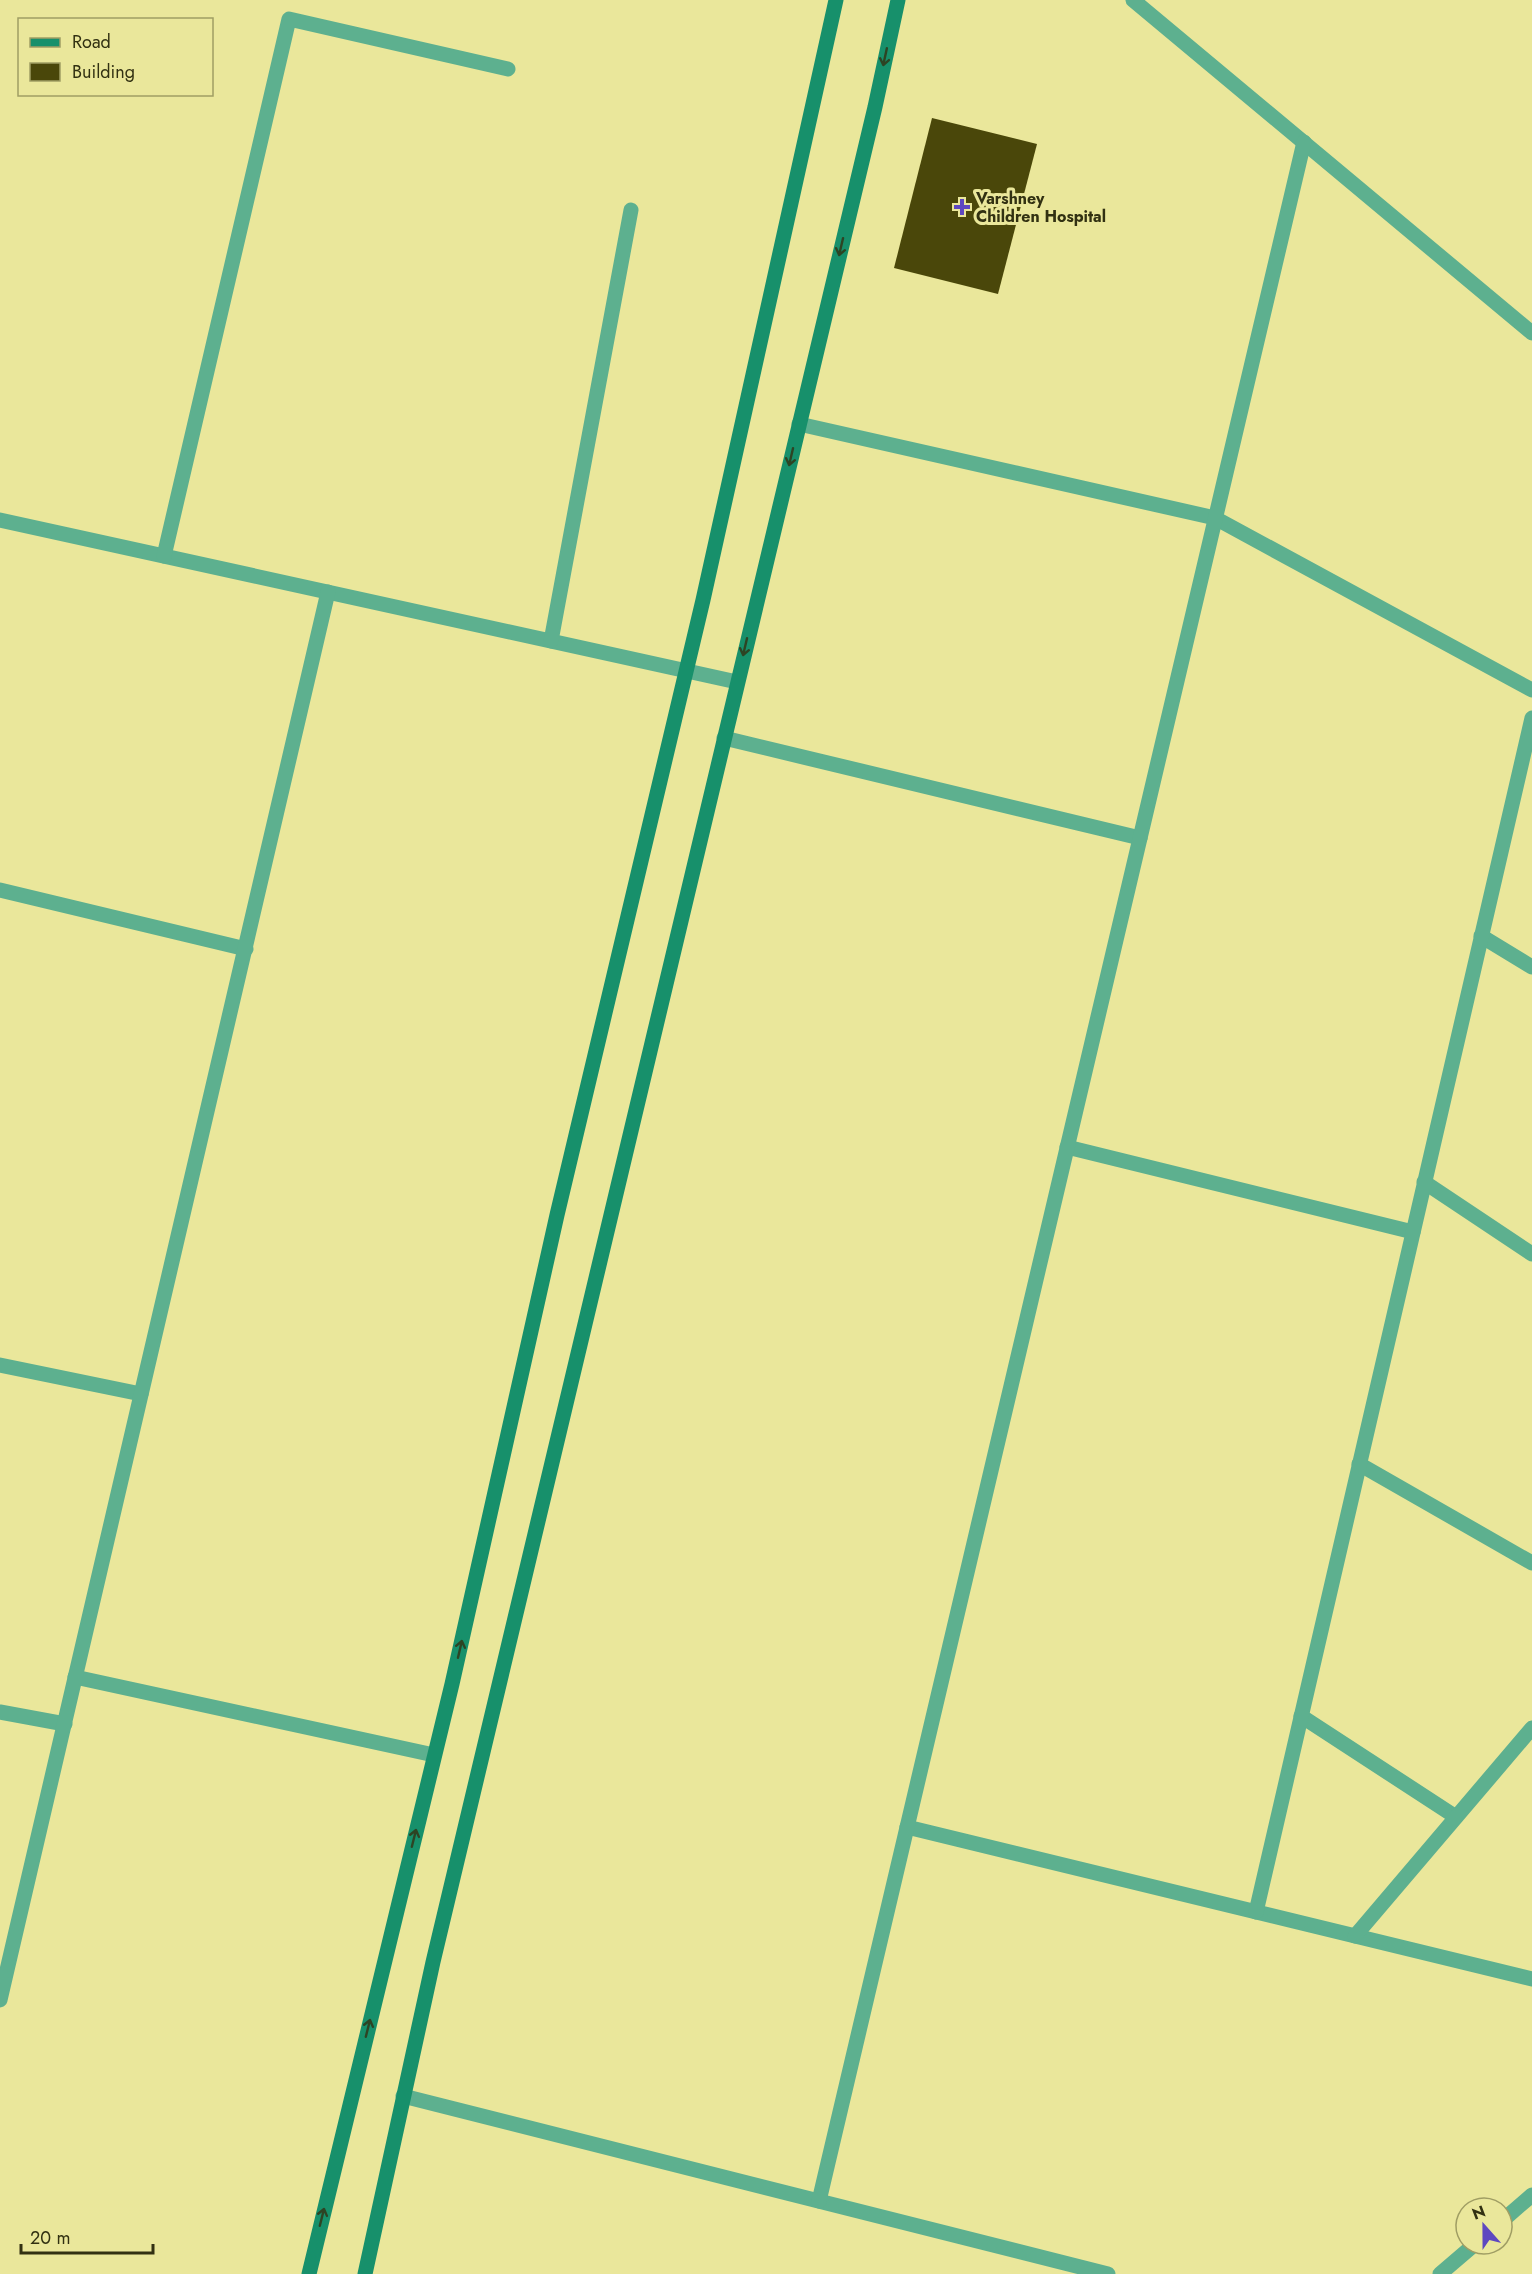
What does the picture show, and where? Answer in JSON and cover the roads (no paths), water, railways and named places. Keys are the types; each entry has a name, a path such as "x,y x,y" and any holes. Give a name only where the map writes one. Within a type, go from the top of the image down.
{"street":[{"path":"309,2274 434,1755 686,671 836,0"},
{"path":"365,2274 403,2096 898,0"},
{"path":"1134,0 1532,333"},
{"path":"164,556 289,19 508,69"},
{"path":"819,2201 1304,142"},
{"path":"551,641 631,210"},
{"path":"799,423 1215,518 1532,690"},
{"path":"0,520 737,682"},
{"path":"0,2000 328,592"},
{"path":"1256,1911 1532,718"},
{"path":"723,738 1140,838"},
{"path":"0,890 246,949"},
{"path":"1481,936 1532,967"},
{"path":"1067,1147 1413,1232"},
{"path":"1424,1182 1532,1254"},
{"path":"0,1365 141,1394"},
{"path":"1359,1464 1532,1563"},
{"path":"75,1677 434,1755"},
{"path":"0,1712 64,1724"},
{"path":"1301,1716 1456,1816"},
{"path":"1355,1936 1532,1728"},
{"path":"906,1827 1532,1978"},
{"path":"403,2096 1108,2274"},
{"path":"1514,2211 1532,2195"},
{"path":"1440,2274 1461,2256"}],"place":[{"name":"Varshney Children Hospital","path":"962,207"}]}
